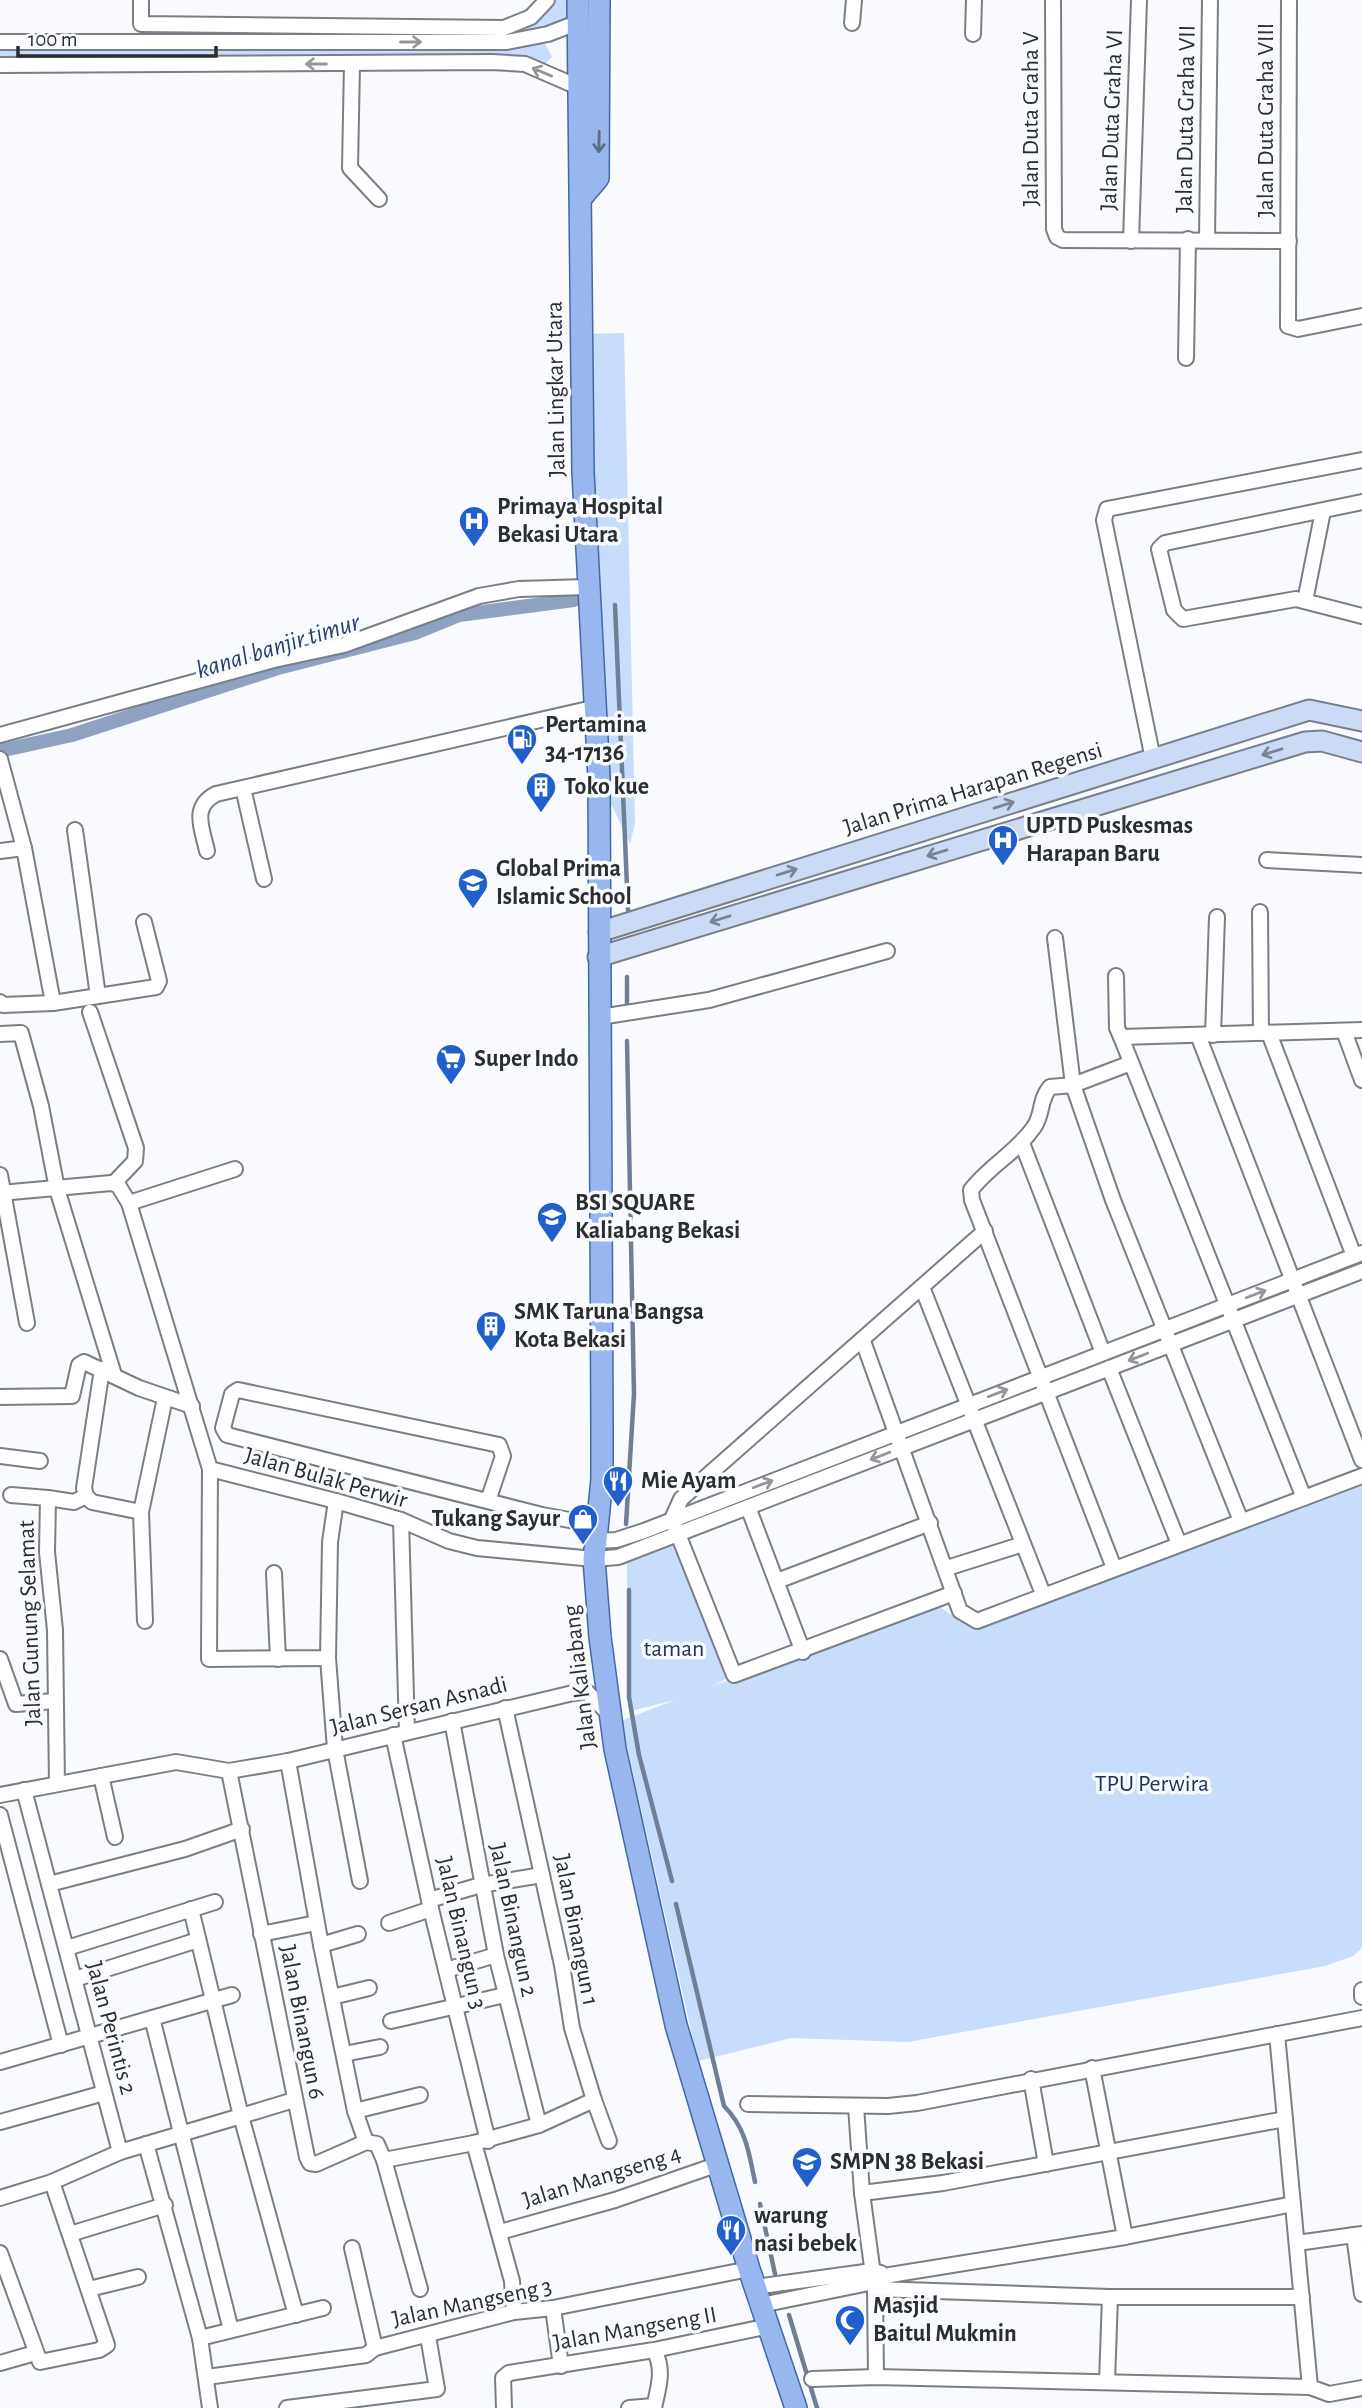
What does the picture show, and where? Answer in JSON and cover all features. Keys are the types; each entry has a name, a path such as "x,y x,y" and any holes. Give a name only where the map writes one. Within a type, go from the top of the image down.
{"main road":[{"name":"Jalan Lingkar Utara","path":"578,0 583,472 587,592 615,927 598,957"},
{"path":"581,198 598,178 599,0"},
{"name":"Jalan Kaliabang","path":"598,957 606,1016 602,1452 595,1542 600,1637 615,1749 676,2025 716,2165 770,2290 769,2326 796,2408"}],"street":[{"path":"141,0 141,41"},
{"path":"141,24 504,28 531,17 547,0"},
{"path":"852,23 854,0"},
{"path":"973,34 974,0"},
{"name":"Jalan Duta Graha V","path":"1053,0 1054,229 1057,237 1063,240 1131,241"},
{"name":"Jalan Duta Graha VI","path":"1131,241 1139,0"},
{"name":"Jalan Duta Graha VII","path":"1207,239 1210,0"},
{"name":"Jalan Duta Graha VIII","path":"1289,0 1289,329 1362,316"},
{"path":"0,42 508,42 548,34 579,22 599,61 578,87 525,64 0,65"},
{"path":"352,64 350,168 379,199"},
{"path":"1186,358 1188,239"},
{"path":"1131,241 1289,241"},
{"path":"1153,759 1104,520 1107,509 1362,460"},
{"path":"1362,502 1165,543 1159,549 1174,610 1183,619 1296,599 1362,616"},
{"path":"1304,601 1324,511"},
{"path":"0,735 274,660 344,645 479,596 519,589 587,592"},
{"path":"207,851 199,811 204,800 243,788 597,707"},
{"name":"Jalan Prima Harapan Regensi","path":"598,957 976,827 1153,759 1309,710 1316,726 1362,752"},
{"name":"Jalan Prima Harapan Regensi","path":"615,927 976,827 1316,726 1362,721"},
{"path":"0,759 24,848 53,1003"},
{"path":"243,788 264,880"},
{"path":"75,830 97,996"},
{"path":"0,852 24,848"},
{"path":"1267,859 1362,865"},
{"path":"488,1501 503,1456 499,1445 238,1390 232,1394 223,1429 227,1435 550,1517 618,1557 672,1519 1358,1254 1265,1033 1260,912"},
{"path":"1213,1035 1217,917"},
{"path":"0,1002 3,1005 53,1003 156,987 159,981 144,922"},
{"path":"1055,939 1073,1085 1114,1200 1173,1343 1241,1521"},
{"path":"606,1016 709,1000 887,951"},
{"path":"1116,976 1117,1028 1304,1498"},
{"path":"2,1193 114,1183 135,1161 136,1148 90,1012"},
{"path":"1121,1037 1362,1030"},
{"path":"1344,1031 1362,1080"},
{"path":"0,1034 21,1034 41,1106 57,1189 108,1372 84,1488 86,1496 92,1502 141,1511"},
{"path":"1198,1035 1362,1460"},
{"path":"1114,1568 971,1190 1022,1143 1037,1125 1041,1101 1050,1087 1073,1085 1131,1063"},
{"path":"1022,1143 1103,1353"},
{"path":"129,1203 235,1169"},
{"path":"0,1175 27,1323"},
{"path":"114,1183 129,1203 210,1469 209,1658 328,1658"},
{"path":"954,1593 803,1652 734,1675 672,1519 681,1499 863,1341 985,1230"},
{"path":"595,1542 677,1534 1361,1273"},
{"path":"922,1287 1042,1594"},
{"path":"863,1341 947,1568 960,1611 977,1620 1362,1476"},
{"path":"0,1397 72,1396 80,1362 165,1398 192,1406"},
{"path":"1109,1368 1179,1544"},
{"path":"145,1621 141,1511 165,1398"},
{"path":"0,1455 40,1461"},
{"name":"Jalan Bulak Perwir","path":"210,1469 337,1501 401,1520 449,1541 477,1548 595,1542"},
{"name":"Jalan Gunung Selamat","path":"11,1495 48,1498 47,1552 55,1630 57,1784"},
{"path":"48,1498 74,1502 86,1496"},
{"path":"337,1501 330,1542 328,1658 335,1749 360,1881"},
{"path":"748,1507 803,1652"},
{"name":"Jalan Binangun 3","path":"401,1520 400,1734 430,1905 455,2008 512,2281 513,2312"},
{"path":"777,1581 930,1523"},
{"path":"947,1568 1023,1544"},
{"path":"274,1573 278,1659"},
{"path":"0,1659 16,1704 55,1701"},
{"name":"Jalan Sersan Asnadi","path":"229,1772 288,1761 553,1697 587,1692 611,1715"},
{"name":"Jalan Binangun 1","path":"505,1709 572,2028 609,2141"},
{"name":"Jalan Binangun 2","path":"452,1721 496,1955 539,2125"},
{"path":"288,1761 316,1923 355,2111 366,2142 377,2144 384,2160 420,2289"},
{"path":"0,1795 176,1762 229,1772"},
{"name":"Jalan Binangun 6","path":"229,1772 293,2100 310,2163 316,2164 366,2142"},
{"path":"101,1776 115,1837"},
{"name":"Jalan Perintis 2","path":"24,1790 120,2152"},
{"path":"0,1815 61,2045"},
{"path":"49,1884 185,1849 242,1829"},
{"path":"389,1923 481,1885 542,1875"},
{"path":"67,1948 215,1902"},
{"path":"191,1909 241,2116 296,2315"},
{"path":"261,1934 316,1923"},
{"path":"321,1945 358,1934"},
{"path":"75,1979 198,1940"},
{"path":"446,1970 496,1955"},
{"path":"332,1997 369,1988"},
{"path":"1362,1990 1362,1997"},
{"path":"0,2062 232,1995"},
{"path":"391,2021 505,1995"},
{"path":"152,2018 231,2330"},
{"path":"748,2104 856,2106 917,2103 1031,2079 1362,2018"},
{"path":"1277,2034 1310,2387"},
{"path":"344,2054 380,2047"},
{"path":"1092,2068 1125,2237"},
{"path":"1031,2079 1046,2164"},
{"path":"0,2122 104,2093"},
{"path":"355,2111 420,2095"},
{"path":"0,2198 52,2182 120,2152 293,2100"},
{"path":"384,2160 481,2142 539,2125 594,2101"},
{"path":"856,2106 862,2193 873,2281 876,2376"},
{"path":"862,2193 943,2183 1285,2119"},
{"path":"146,2144 200,2338 210,2408"},
{"name":"Jalan Mangseng 4","path":"500,2232 615,2200 716,2165"},
{"path":"0,2253 40,2362 47,2363 99,2350 107,2345 52,2182"},
{"path":"873,2281 890,2275 1125,2237 1293,2204"},
{"path":"70,2234 165,2206"},
{"path":"1297,2243 1358,2234 1362,2294"},
{"path":"352,2248 375,2348"},
{"path":"89,2289 138,2277"},
{"path":"873,2281 1110,2297 1302,2297"},
{"name":"Jalan Mangseng 3","path":"207,2377 366,2355 375,2348 513,2312 873,2281"},
{"path":"1107,2382 1110,2297"},
{"path":"200,2338 323,2308"},
{"path":"553,2308 561,2366"},
{"name":"Jalan Mangseng II","path":"504,2408 503,2378 509,2373 654,2350 769,2326"},
{"path":"287,2408 437,2389 428,2336"},
{"path":"629,2408 654,2407 660,2388 659,2359 654,2350"},
{"path":"0,2363 35,2353"},
{"path":"811,2379 876,2376 1310,2387 1329,2394 1362,2388"}],"green space":[{"path":"547,0 599,0 579,22 541,36 552,57 539,70 525,64 0,65 0,42 141,40 141,24 504,28"},
{"path":"624,333 635,823 630,844 599,778 582,334"},
{"name":"TPU Perwira","path":"1362,1473 1362,1948 1353,1956 1325,1966 908,2042 791,2038 698,2061 621,1721 675,1700 631,1711 627,1665 627,1555 677,1534 734,1675 710,1687 932,1602 973,1629"}],"waterway":[{"name":"kanal banjir timur","path":"0,751 72,735 278,668 415,633 459,615 574,600"},
{"path":"615,605 628,910"},
{"path":"627,977 627,1008"},
{"path":"626,1524 634,1394 627,1041"},
{"path":"629,1590 629,1697 639,1755 672,1881"},
{"path":"676,1904 724,2106 742,2132 755,2182"},
{"path":"760,2204 775,2274"},
{"path":"789,2315 817,2408"}],"place":[{"name":"Primaya Hospital Bekasi Utara","path":"474,548"},
{"name":"Pertamina 34-17136","path":"522,766"},
{"name":"Toko kue","path":"541,814"},
{"name":"UPTD Puskesmas Harapan Baru","path":"1003,867"},
{"name":"Global Prima Islamic School","path":"473,910"},
{"name":"Super Indo","path":"451,1086"},
{"name":"BSI SQUARE Kaliabang Bekasi","path":"552,1244"},
{"name":"SMK Taruna Bangsa Kota Bekasi","path":"491,1353"},
{"name":"Mie Ayam","path":"618,1508"},
{"name":"Tukang Sayur","path":"583,1546"},
{"name":"SMPN 38 Bekasi","path":"807,2189"},
{"name":"warung nasi bebek","path":"731,2257"},
{"name":"Masjid Baitul Mukmin","path":"850,2347"}],"park label":[{"name":"taman","path":"674,1649"}]}
